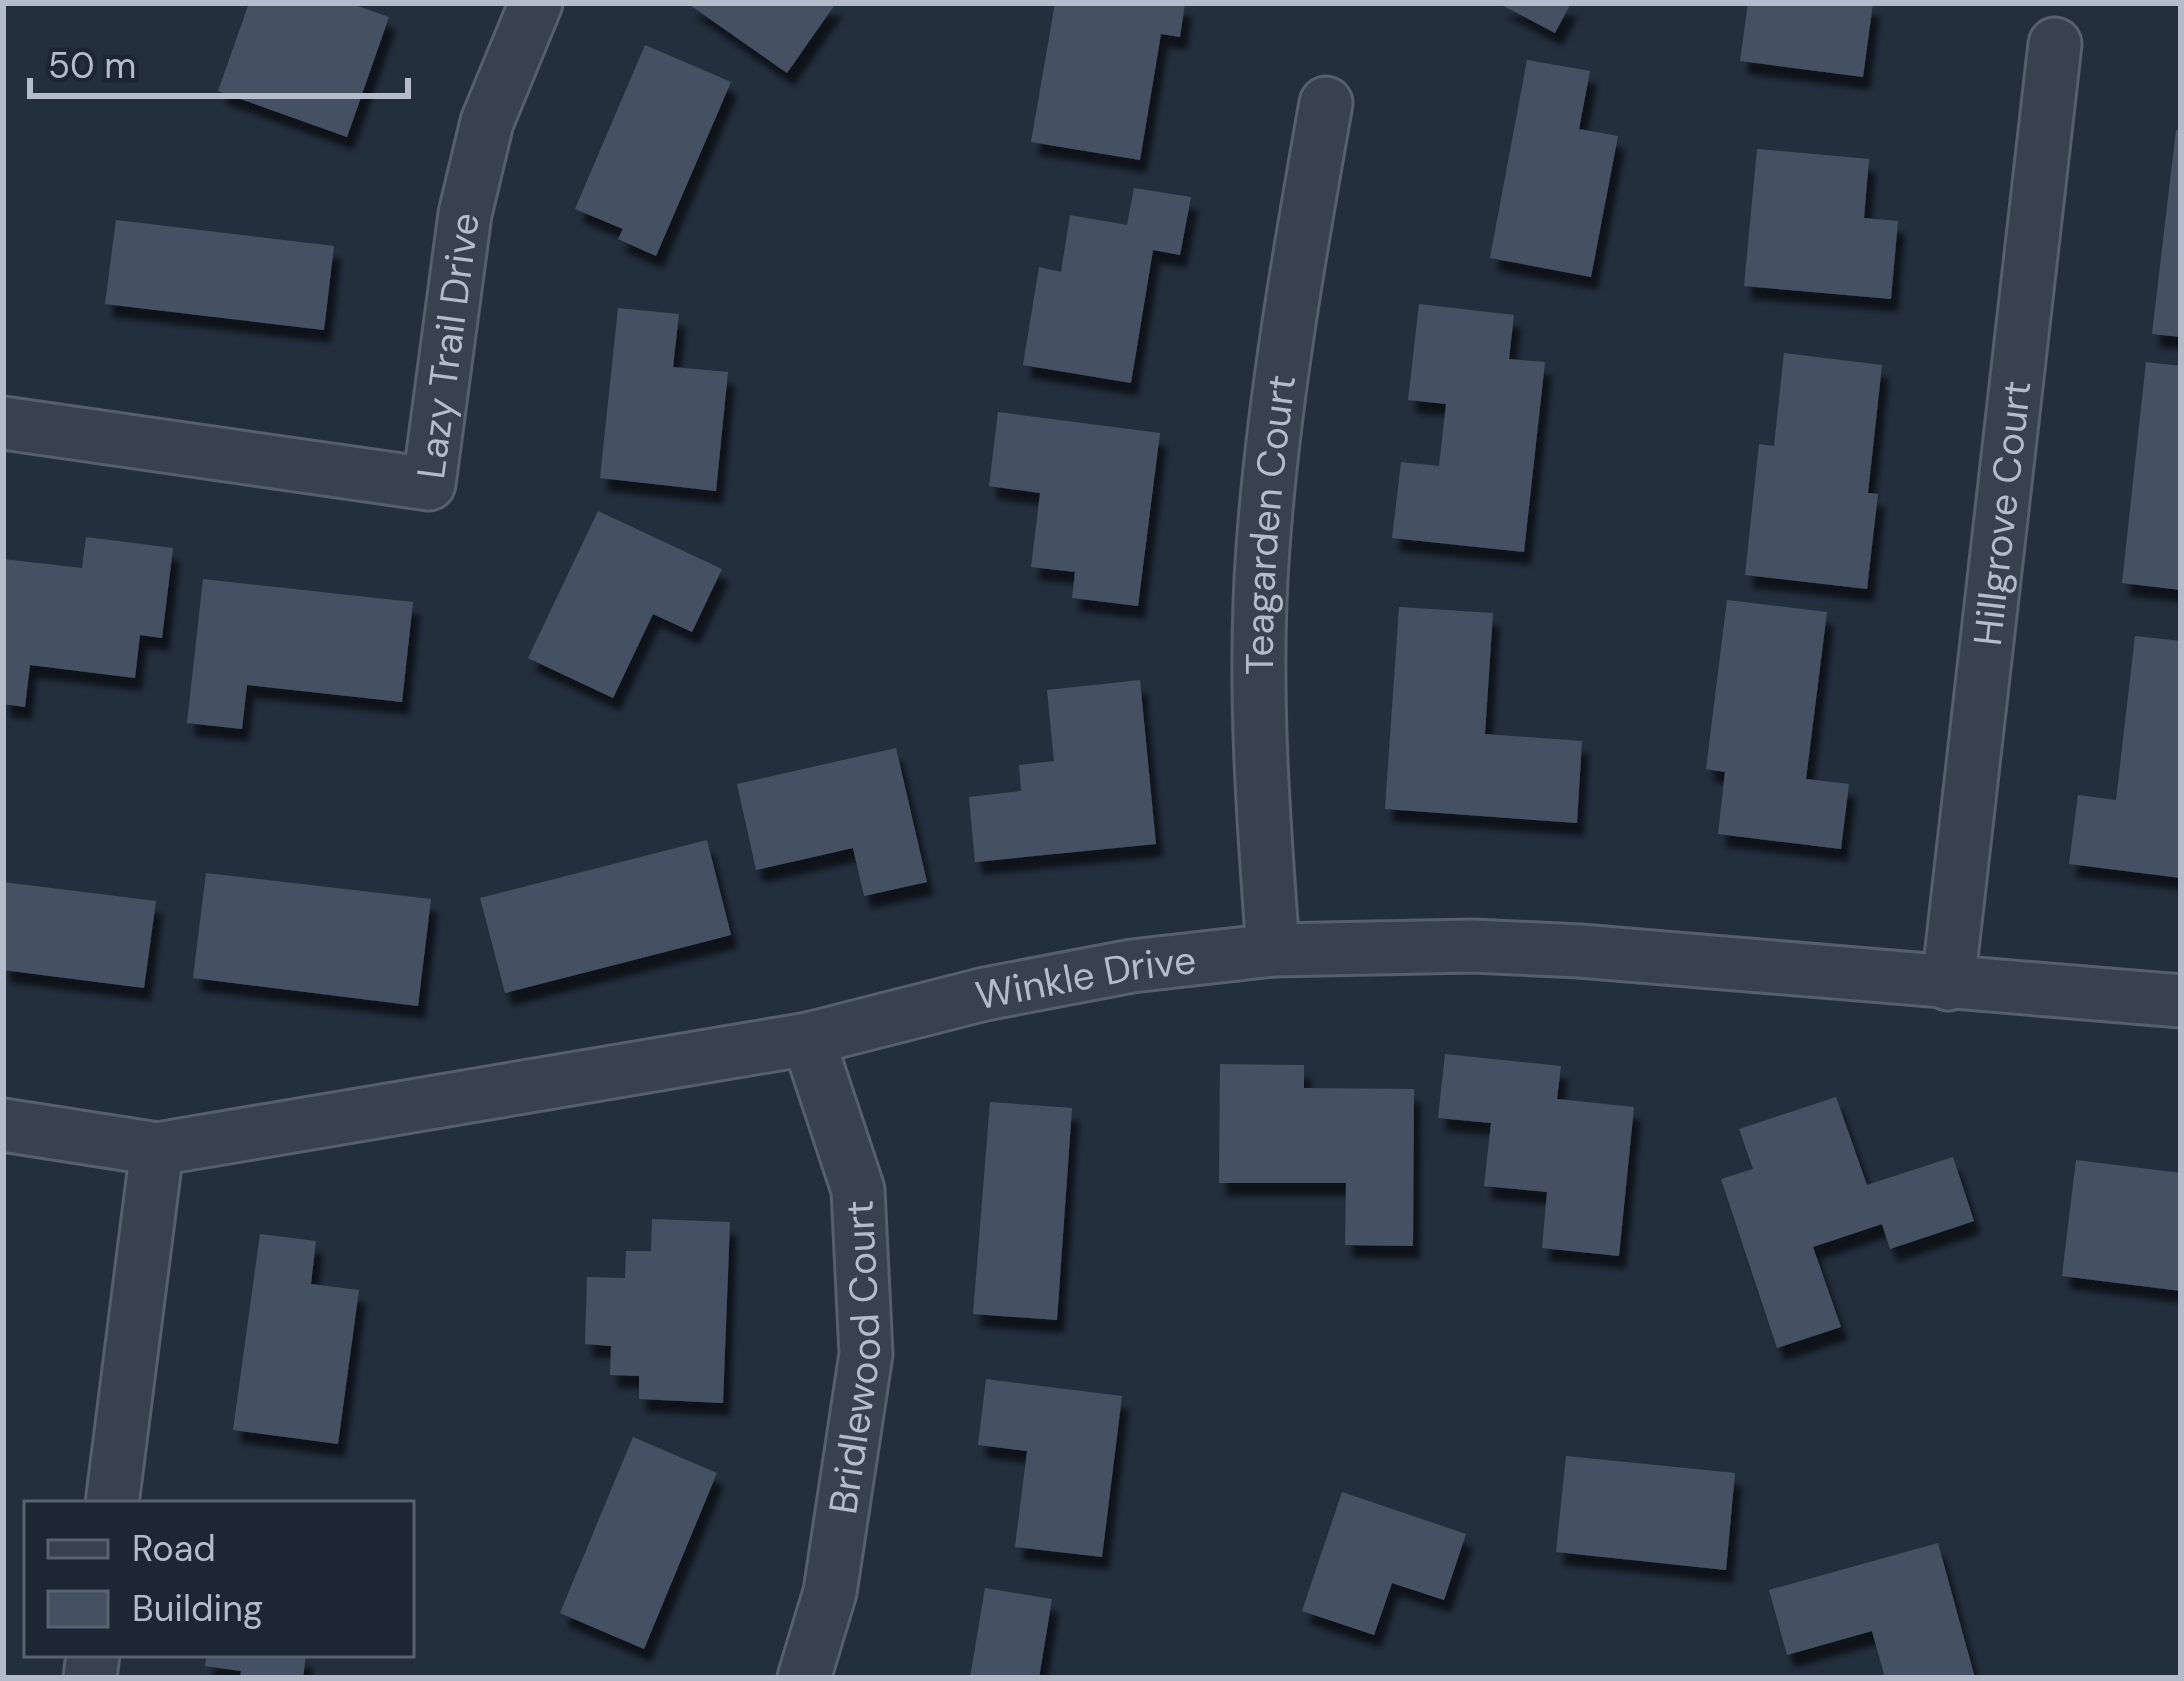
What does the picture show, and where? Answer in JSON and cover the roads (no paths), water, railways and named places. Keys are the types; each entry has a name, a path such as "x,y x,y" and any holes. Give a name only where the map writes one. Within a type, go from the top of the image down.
{"street":[{"name":"Lazy Trail Drive","path":"3,424 429,484 465,214 487,122 536,3"},
{"name":"Hillgrove Court","path":"1948,984 2055,44"},
{"name":"Teagarden Court","path":"1273,950 1258,698 1262,550 1278,389 1326,103"},
{"name":"Winkle Drive","path":"3,1125 157,1149 808,1039 985,994 1132,966 1273,950 1516,948 2181,1000"},
{"name":"Bridlewood Court","path":"804,1678 830,1592 866,1354 858,1190 808,1039"},
{"path":"112,1501 157,1149"}]}
